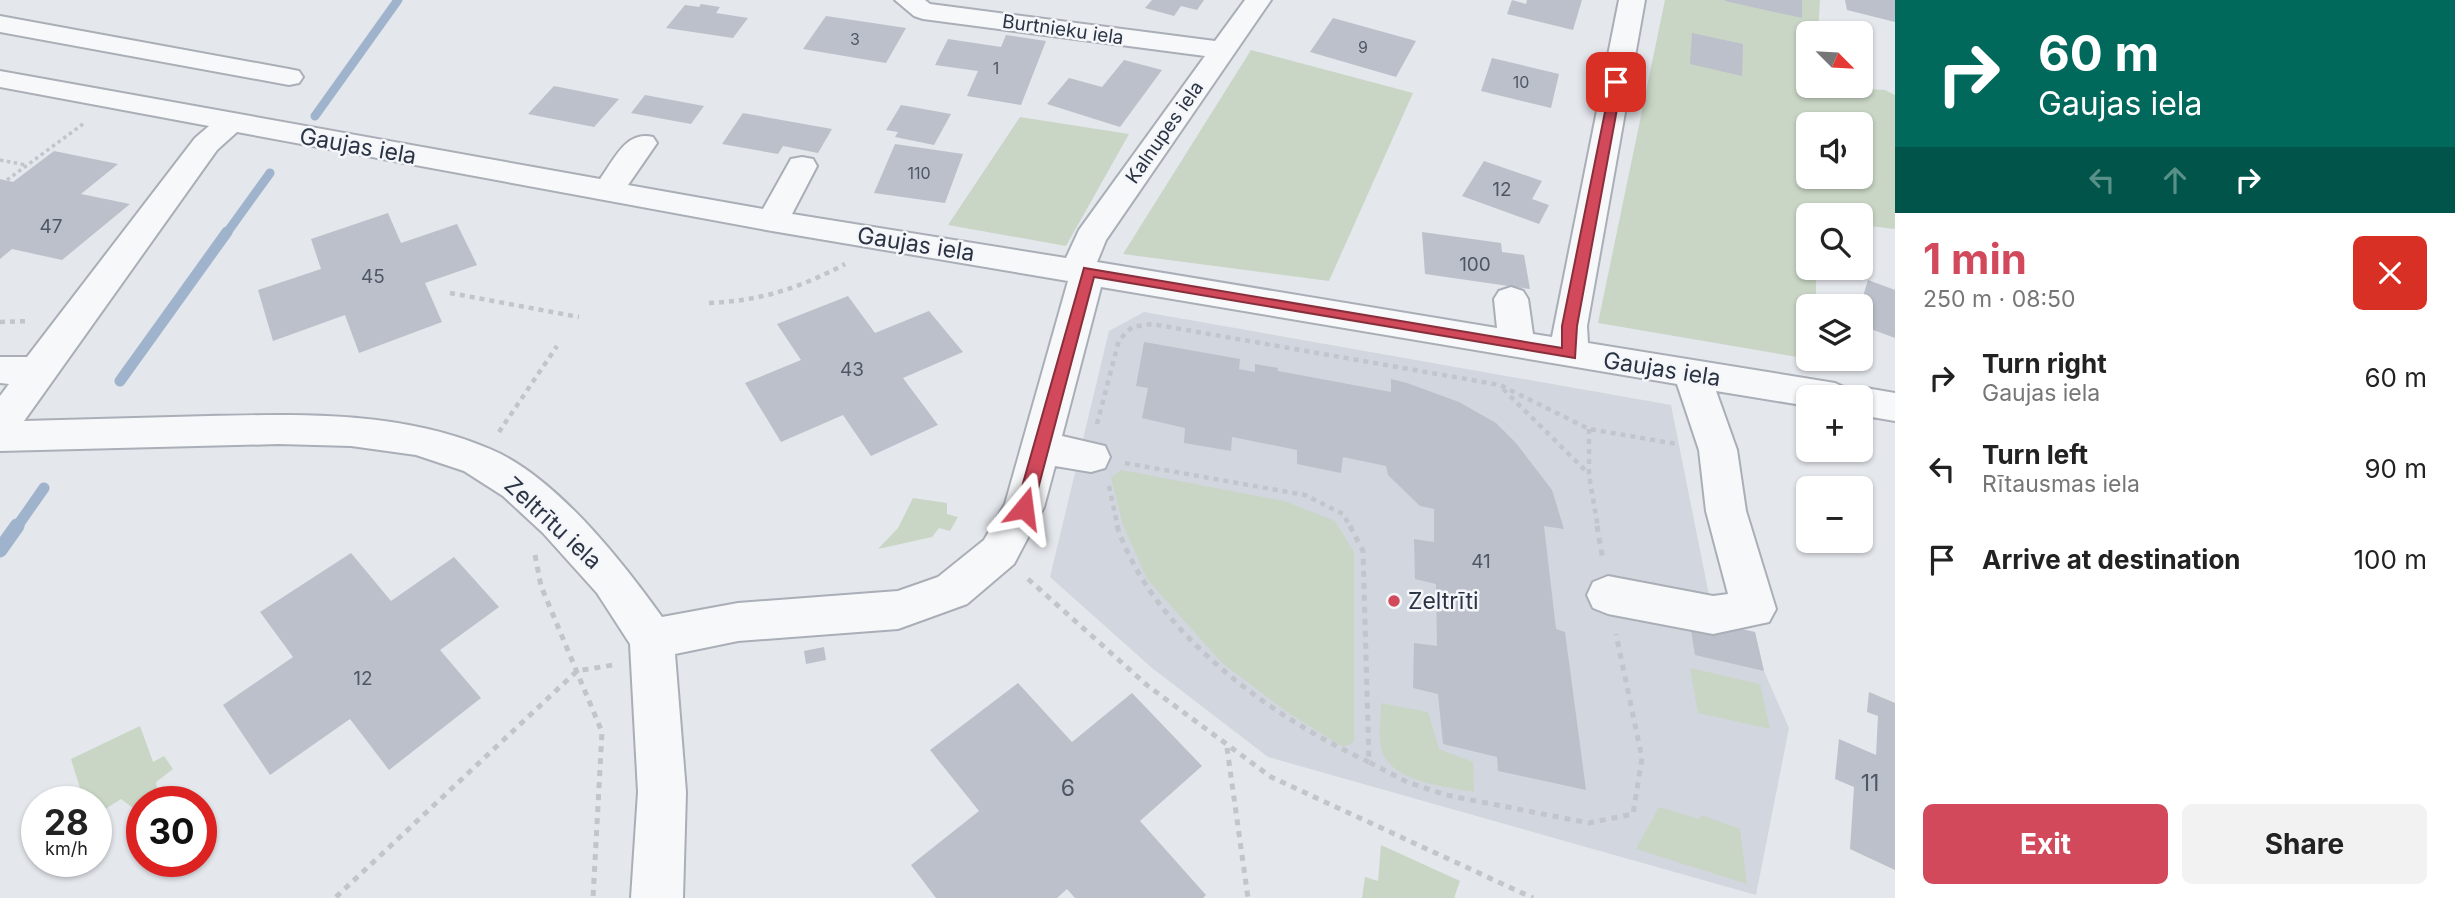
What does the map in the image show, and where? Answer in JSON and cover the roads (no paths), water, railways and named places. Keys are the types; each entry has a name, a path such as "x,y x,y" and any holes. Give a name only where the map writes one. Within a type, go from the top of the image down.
{"street":[{"name":"Kalnupes iela","path":"652,639 738,622 898,610 952,591 999,552 1024,508 1042,448 1090,238 1258,0"},
{"path":"1570,354 1570,326 1632,0"},
{"name":"Burtnieku iela","path":"907,1 923,11 1222,50"},
{"path":"0,24 289,77"},
{"path":"33,85 95,41"},
{"name":"Gaujas iela","path":"0,79 772,221 1083,270 1796,391"},
{"path":"0,426 37,371 206,144 231,122"},
{"path":"608,191 642,143"},
{"path":"772,221 802,166"},
{"path":"1511,299 1517,344"},
{"path":"0,370 37,371"},
{"path":"1608,595 1713,615 1754,609 1726,511 1718,450 1704,405 1690,373"},
{"path":"1873,403 1895,407"},
{"name":"Zeltrītu iela","path":"0,436 279,429 351,431 416,440 478,460 517,485 557,521 612,580 652,639"},
{"path":"1042,448 1099,458"},
{"path":"652,639 662,792 657,898"}],"waterway":[{"path":"315,116 398,0"},
{"path":"226,234 270,173"},
{"path":"120,381 227,232"},
{"path":"16,528 44,488"},
{"path":"0,550 17,526"}],"place":[{"name":"Zeltrīti","path":"1394,601"}]}
